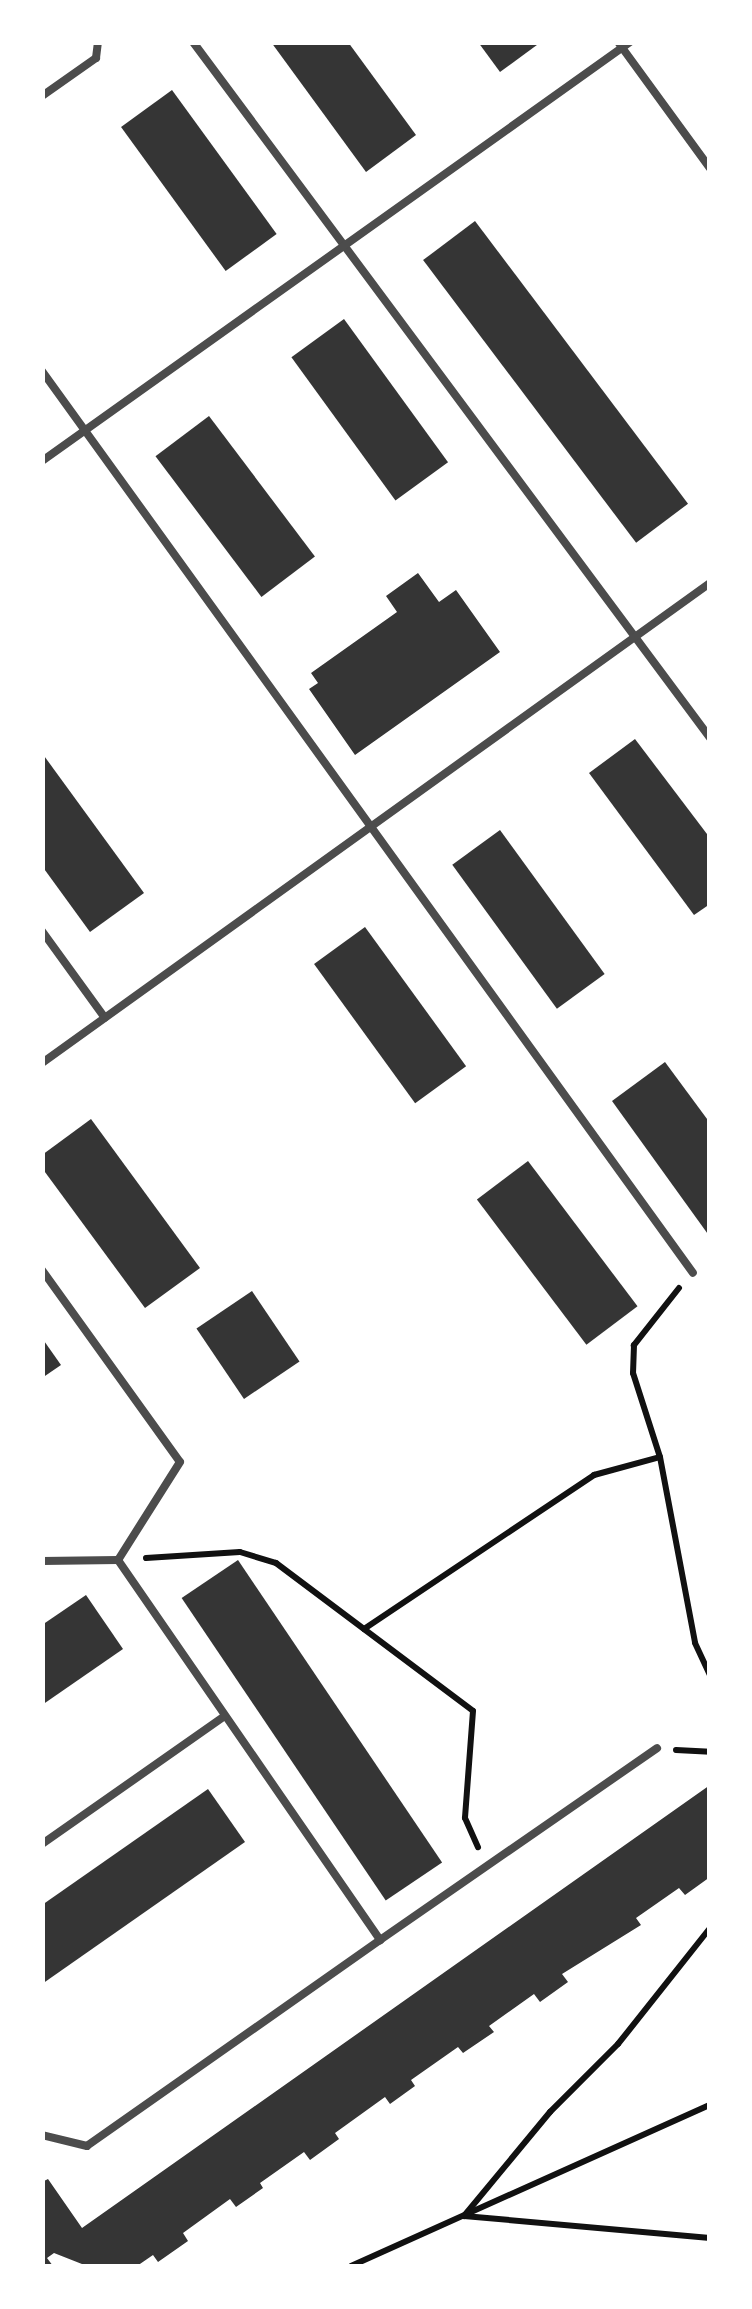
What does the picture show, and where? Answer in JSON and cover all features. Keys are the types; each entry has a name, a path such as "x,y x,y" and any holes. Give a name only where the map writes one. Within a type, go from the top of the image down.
{"lane":[{"path":"42,96 96,58 98,42"},
{"path":"193,42 710,738"},
{"path":"42,462 624,44 710,168"},
{"path":"42,371 693,1273"},
{"path":"42,1063 710,584"},
{"path":"42,931 105,1018"},
{"path":"42,1270 180,1462 118,1560"},
{"path":"42,1561 118,1560"},
{"path":"118,1560 380,1940"},
{"path":"42,1844 225,1716"},
{"path":"42,2135 86,2146 658,1748"}],"path":[{"path":"693,1273 652,1316 634,1345 633,1373 660,1457 694,1643 710,1674"},
{"path":"364,1629 594,1475 660,1457"},
{"path":"118,1560 240,1552 276,1562 472,1712 465,1818 487,1867"},
{"path":"658,1748 710,1752"},
{"path":"464,2216 550,2112 618,2044 710,1928"},
{"path":"351,2266 710,2106"},
{"path":"464,2216 710,2238"}],"building":[{"path":"271,42 348,42 416,135 366,172"},
{"path":"478,42 541,42 500,72"},
{"path":"172,90 277,234 226,271 121,127"},
{"path":"475,221 688,504 636,543 423,260"},
{"path":"344,319 448,462 395,500 291,357"},
{"path":"209,416 315,557 261,597 155,456"},
{"path":"418,573 439,602 456,590 500,652 355,755 309,689 318,683 311,673 397,612 386,596"},
{"path":"635,739 710,838 710,904 694,915 589,773"},
{"path":"42,753 144,893 90,932 42,866"},
{"path":"500,830 605,974 557,1009 452,865"},
{"path":"365,927 466,1066 415,1103 314,964"},
{"path":"665,1062 710,1123 710,1237 612,1101"},
{"path":"91,1119 200,1268 145,1308 42,1168 42,1155"},
{"path":"528,1161 638,1306 586,1345 477,1200"},
{"path":"252,1291 300,1361 244,1399 196,1328"},
{"path":"42,1338 61,1365 42,1378"},
{"path":"238,1560 442,1863 386,1901 182,1598"},
{"path":"86,1595 123,1649 42,1705 42,1625"},
{"path":"710,1785 710,1877 685,1895 679,1888 636,1918 641,1925 562,1974 568,1982 540,2002 534,1994 489,2026 494,2032 463,2053 458,2047 411,2080 415,2086 390,2104 385,2097 335,2133 339,2139 310,2160 304,2152 260,2183 263,2188 236,2207 230,2199 183,2233 188,2241 158,2262 153,2255 137,2266 87,2266 54,2253 47,2258 53,2266 42,2266 42,2182 48,2179 82,2228"},
{"path":"208,1789 245,1842 42,1984 42,1905"}]}
